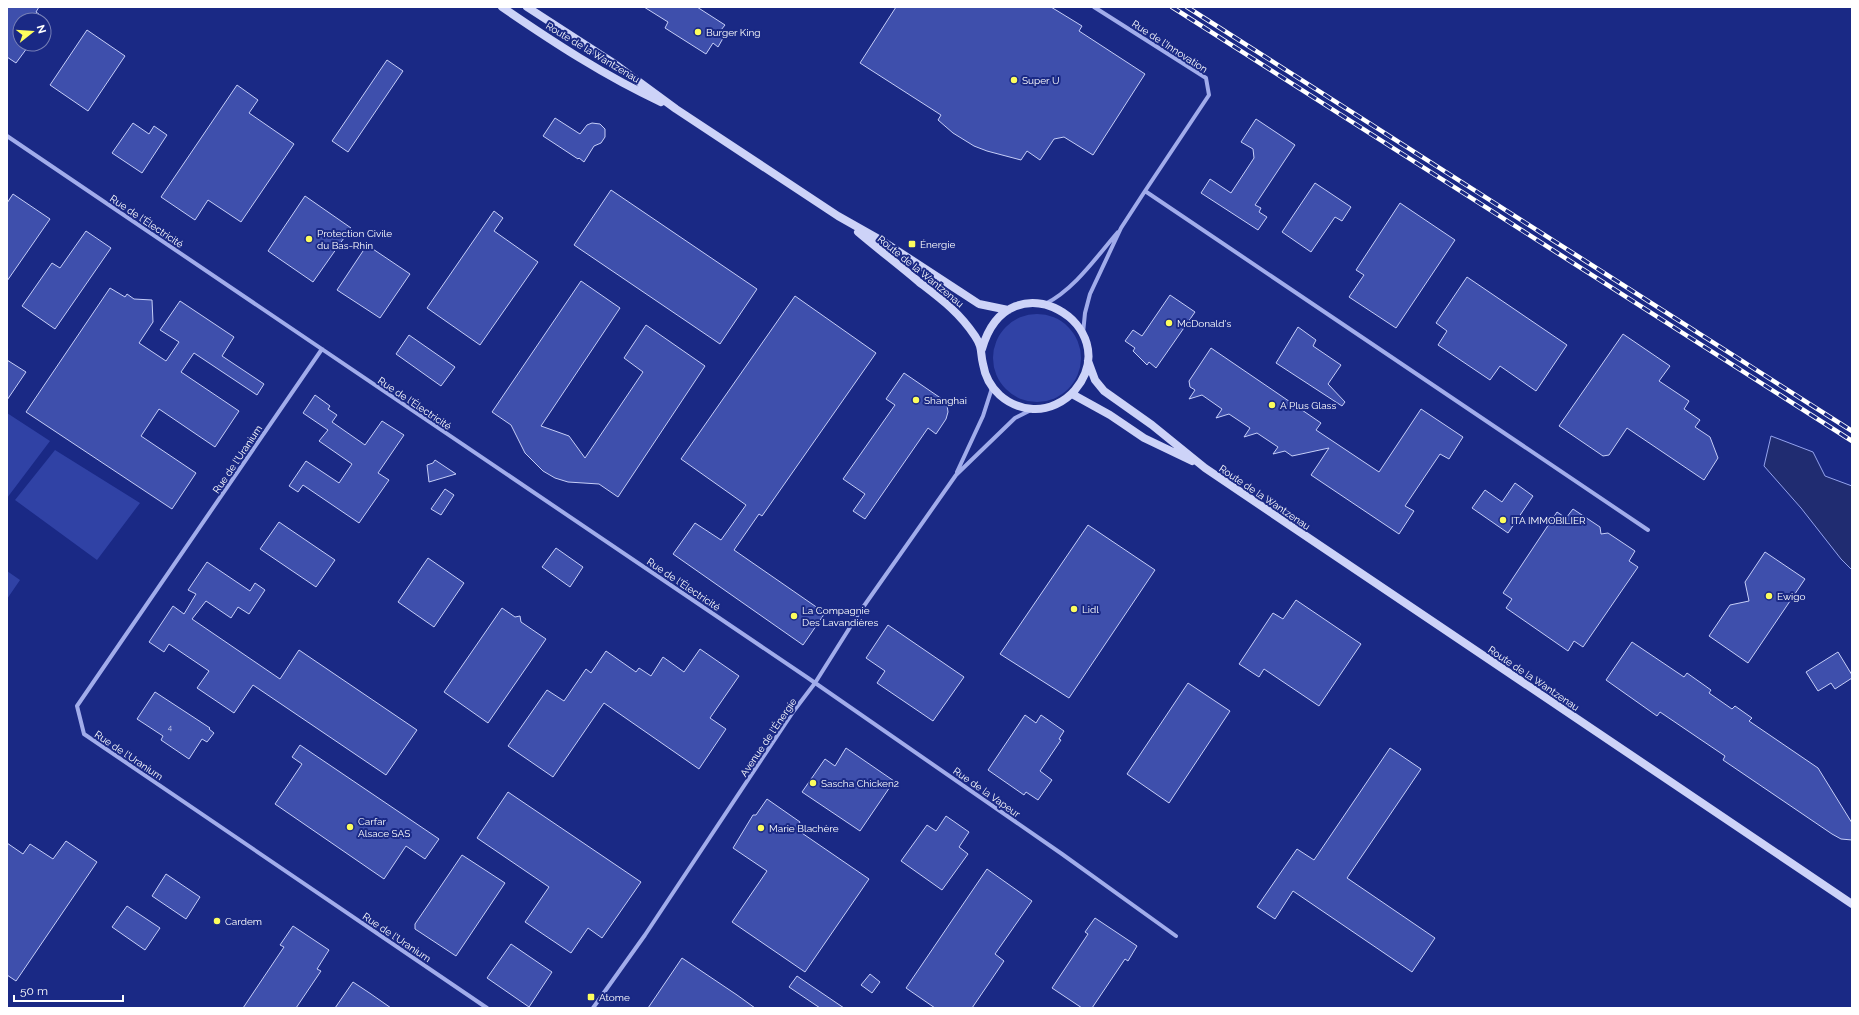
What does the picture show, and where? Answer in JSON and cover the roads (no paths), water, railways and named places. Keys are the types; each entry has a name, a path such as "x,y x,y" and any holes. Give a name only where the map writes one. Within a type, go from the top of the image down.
{"main road":[{"name":"Route de la Wantzenau","path":"502,7 583,61 638,92 676,109"},
{"name":"Route de la Wantzenau","path":"526,7 612,62 676,109 838,216 884,242 979,304 1008,310"},
{"name":"Route de la Wantzenau","path":"838,216 959,314 977,338 982,349"},
{"path":"1032,303 1045,304 1068,314 1076,323 1083,334 1087,347 1088,361 1080,384 1072,394 1047,408 1033,409 1018,406 1004,399 992,388 982,363 982,349 990,329 996,320 1008,310 1020,305 1032,303"},
{"name":"Route de la Wantzenau","path":"1088,361 1095,380 1104,391 1152,425 1205,468 1852,904"},
{"name":"Route de la Wantzenau","path":"1072,394 1144,438 1205,468"}],"street":[{"name":"Rue de l'Innovation","path":"1094,7 1206,78 1209,95 1145,191"},
{"name":"Rue de l'Électricité","path":"7,136 815,683"},
{"path":"1083,334 1085,313 1090,294 1121,228 1145,191 1648,530"},
{"path":"1045,304 1058,298 1073,283 1121,228"},
{"name":"Rue de l'Uranium","path":"322,349 77,706 84,734 487,1008"},
{"name":"Avenue de l'Énergie","path":"592,1008 644,935 793,712 815,683 859,613 956,475 983,416 992,388"},
{"name":"Avenue de l'Énergie","path":"956,475 1015,418 1033,409"},
{"name":"Rue de la Vapeur","path":"815,683 1150,916 1176,936"}],"railway":[{"path":"1172,7 1852,441"},
{"path":"1187,7 1852,431"}],"place":[{"name":"Burger King","path":"698,32"},
{"name":"Super U","path":"1014,80"},
{"name":"Protection Civile du Bas-Rhin","path":"309,239"},
{"name":"Énergie","path":"912,244"},
{"name":"McDonald's","path":"1169,323"},
{"name":"Shanghai","path":"916,400"},
{"name":"A Plus Glass","path":"1272,405"},
{"name":"ITA IMMOBILIER","path":"1503,520"},
{"name":"Ewigo","path":"1769,596"},
{"name":"Lidl","path":"1074,609"},
{"name":"La Compagnie Des Lavandières","path":"794,616"},
{"name":"Sascha Chicken2","path":"813,783"},
{"name":"Carfar Alsace SAS","path":"350,827"},
{"name":"Marie Blachère","path":"761,828"},
{"name":"Cardem","path":"217,921"},
{"name":"Atome","path":"591,997"}]}
